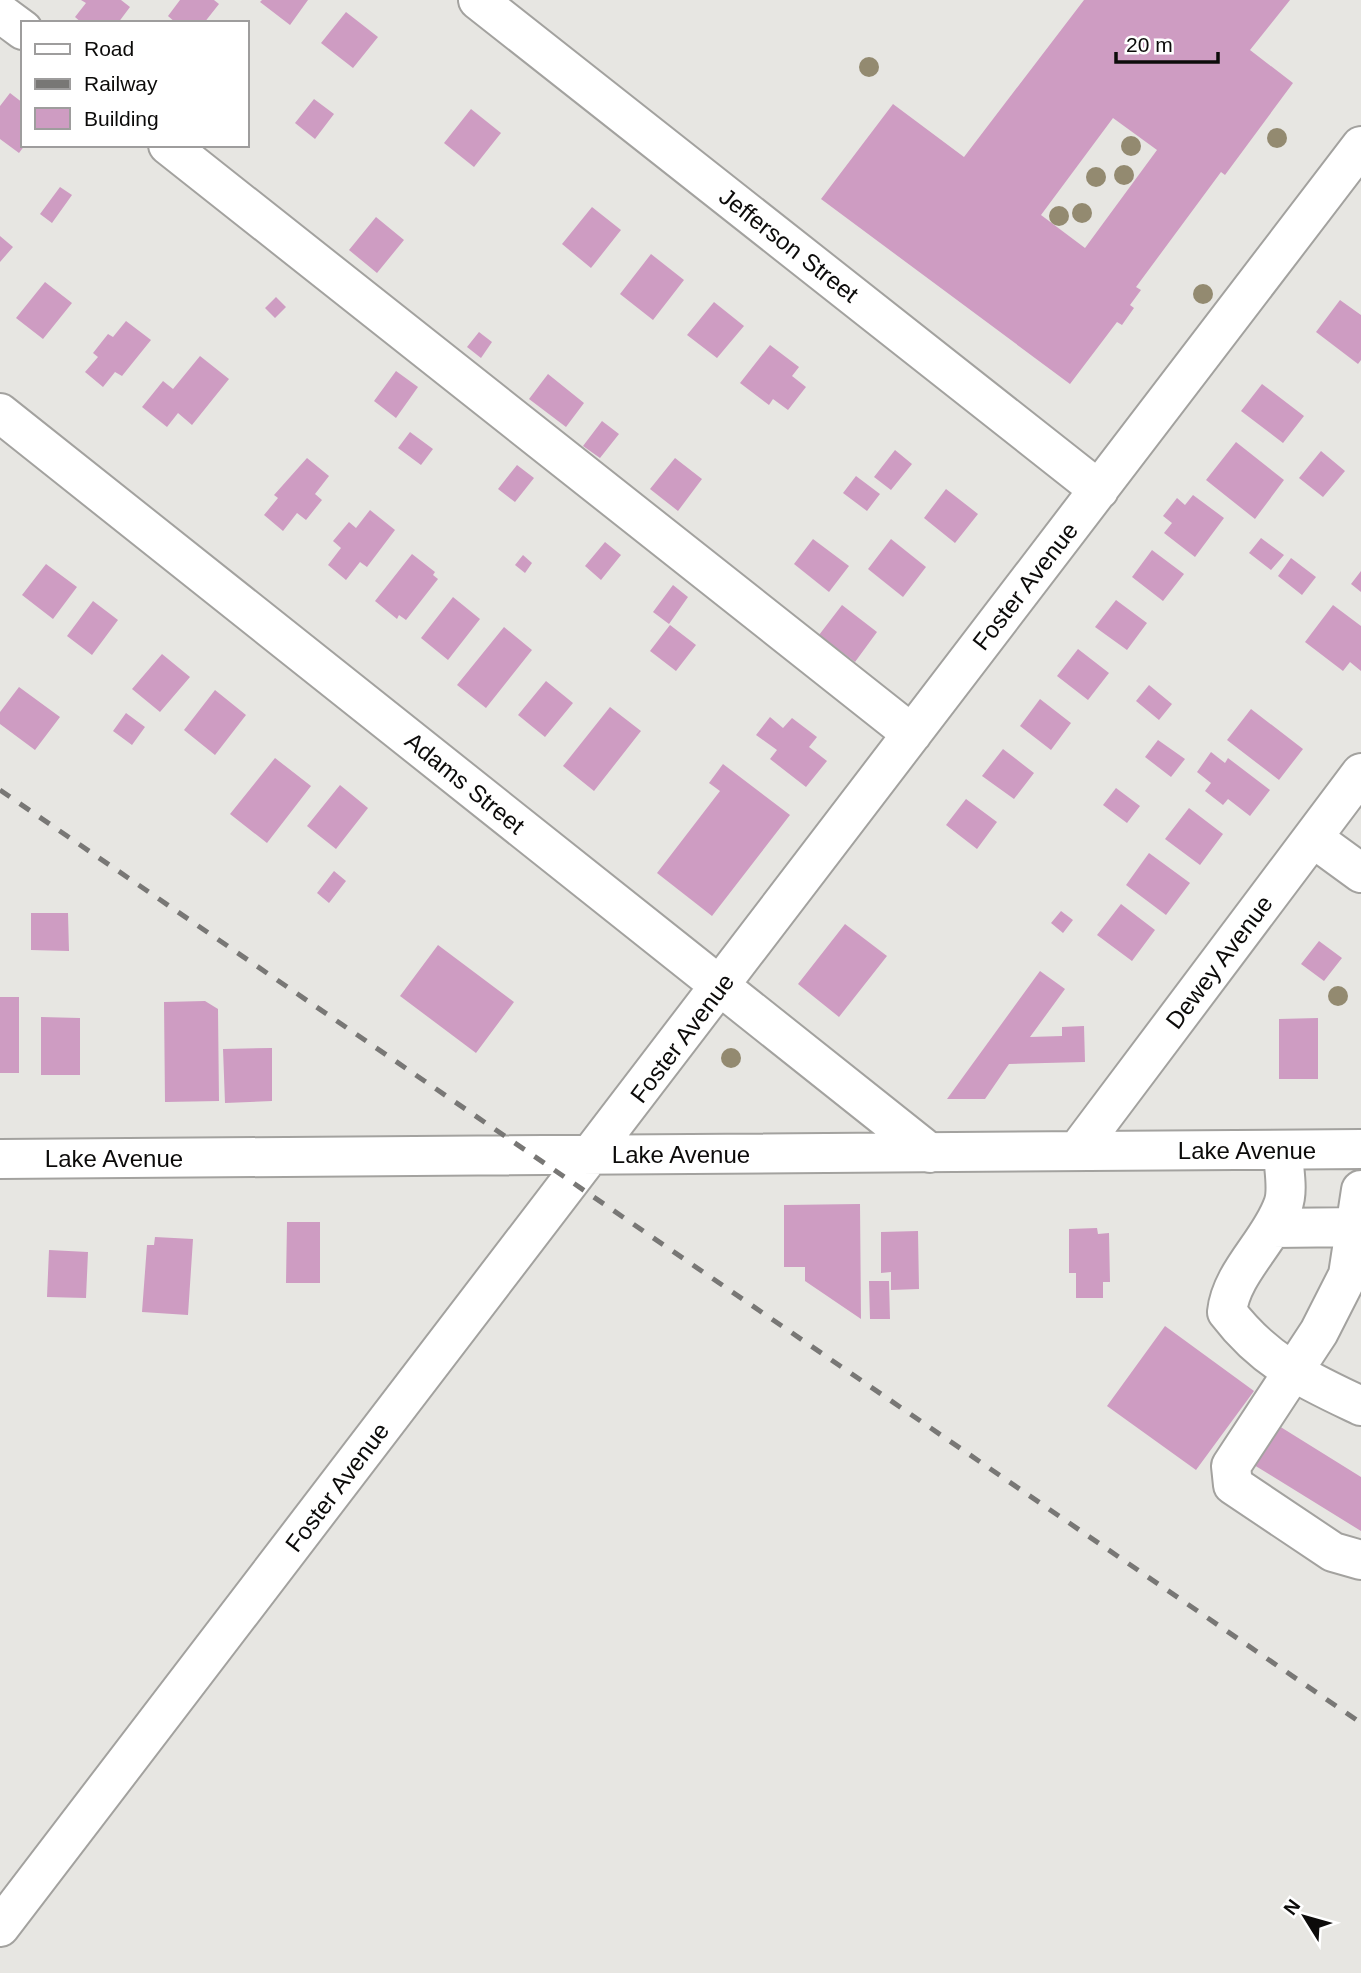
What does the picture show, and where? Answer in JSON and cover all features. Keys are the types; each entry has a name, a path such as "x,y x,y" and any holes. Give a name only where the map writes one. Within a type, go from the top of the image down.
{"street":[{"name":"Jefferson Street","path":"478,0 1099,490"},
{"path":"0,13 21,29"},
{"name":"Foster Avenue","path":"0,1927 1361,146"},
{"path":"171,147 912,734"},
{"name":"Adams Street","path":"0,413 930,1153"},
{"name":"Dewey Avenue","path":"1077,1151 1361,774"},
{"path":"1312,838 1361,873"},
{"name":"Lake Avenue","path":"0,1159 1361,1149"},
{"path":"1283,1150 1285,1202 1273,1228 1228,1297 1227,1312 1244,1334 1292,1374 1361,1406"},
{"path":"1361,1190 1358,1227 1348,1275 1319,1332 1231,1466 1233,1485 1333,1552 1361,1560"},
{"path":"1273,1228 1358,1227"}],"building":[{"path":"81,0 121,0 130,7 120,21 80,21 75,17 86,3"},
{"path":"180,0 214,0 219,4 206,21 174,21 168,16"},
{"path":"308,0 290,25 260,2"},
{"path":"1084,0 1290,0 1250,50 1293,83 1225,175 1221,172 1136,287 1141,290 1130,305 1134,308 1122,325 1117,322 1070,384 821,199 893,104 964,157","holes":["1113,118 1157,150 1085,248 1041,215"]},
{"path":"346,12 378,37 353,68 321,43"},
{"path":"10,93 21,101 21,147 24,147 19,153 0,139 0,106"},
{"path":"314,99 334,114 315,139 295,123"},
{"path":"471,109 501,133 474,167 444,143"},
{"path":"60,187 72,195 52,223 40,214"},
{"path":"592,207 621,230 591,268 562,244"},
{"path":"376,217 404,240 377,273 349,250"},
{"path":"0,236 13,247 0,262"},
{"path":"651,254 684,280 653,320 620,294"},
{"path":"45,282 72,303 43,339 16,318"},
{"path":"276,297 286,307 275,318 265,308"},
{"path":"1340,300 1361,315 1361,360 1358,364 1316,332"},
{"path":"714,302 744,326 717,358 687,335"},
{"path":"126,321 151,340 122,376 115,372 103,387 85,372 98,357 93,353 108,334 113,337"},
{"path":"479,332 492,342 481,358 467,347"},
{"path":"770,345 799,367 792,376 806,387 788,410 773,399 769,405 740,383"},
{"path":"200,356 229,379 192,425 178,413 167,427 142,407 163,381 173,389"},
{"path":"396,371 418,387 396,418 374,401"},
{"path":"548,374 584,403 566,427 529,399"},
{"path":"1262,384 1304,416 1283,443 1241,411"},
{"path":"602,421 619,434 600,458 583,446"},
{"path":"410,432 433,449 421,465 398,448"},
{"path":"1236,442 1284,480 1255,519 1206,480"},
{"path":"895,450 912,464 891,490 874,477"},
{"path":"1321,451 1345,471 1323,497 1299,478"},
{"path":"307,458 329,476 315,494 322,500 306,520 297,513 283,531 264,515 278,498 274,495"},
{"path":"675,458 702,479 678,511 650,489"},
{"path":"517,465 534,478 515,502 498,489"},
{"path":"856,476 880,494 867,511 843,493"},
{"path":"946,489 978,514 955,543 924,518"},
{"path":"1193,495 1224,518 1195,557 1164,533 1172,523 1163,516 1177,498 1185,505"},
{"path":"370,510 395,530 367,567 360,562 346,580 328,565 341,548 333,541 349,522 356,528"},
{"path":"1261,538 1284,555 1271,570 1249,553"},
{"path":"813,539 849,566 829,592 794,564"},
{"path":"891,539 926,567 903,597 868,569"},
{"path":"605,542 621,555 601,580 585,566"},
{"path":"1152,550 1184,574 1163,601 1132,577"},
{"path":"412,554 435,572 433,575 438,579 406,620 399,615 397,619 375,601"},
{"path":"523,555 532,563 525,573 515,565"},
{"path":"1291,558 1316,577 1302,595 1278,576"},
{"path":"46,564 77,587 53,619 22,595"},
{"path":"1361,571 1361,592 1351,584"},
{"path":"673,585 688,597 669,624 653,612"},
{"path":"453,597 480,619 448,660 421,638"},
{"path":"1116,600 1147,623 1127,650 1095,627"},
{"path":"93,601 118,620 92,655 67,636"},
{"path":"842,605 877,632 855,662 819,635"},
{"path":"1333,605 1361,626 1361,671 1350,662 1343,671 1305,642"},
{"path":"670,625 696,645 676,671 650,651"},
{"path":"504,627 532,650 486,708 457,685"},
{"path":"1078,649 1109,673 1088,700 1057,676"},
{"path":"162,654 190,677 160,712 132,689"},
{"path":"546,681 573,703 545,737 518,715"},
{"path":"1149,685 1172,704 1159,720 1136,701"},
{"path":"19,687 60,717 35,750 0,724 0,712"},
{"path":"215,690 246,715 215,755 184,730"},
{"path":"1040,699 1071,723 1051,750 1020,726"},
{"path":"610,707 641,731 594,791 563,766"},
{"path":"1251,709 1303,749 1279,780 1227,740"},
{"path":"126,713 145,727 132,745 113,731"},
{"path":"770,717 783,728 792,718 817,737 809,747 827,761 806,787 770,759 777,750 756,735"},
{"path":"1158,740 1185,759 1171,777 1145,757"},
{"path":"1003,749 1034,773 1014,799 982,776"},
{"path":"1211,752 1225,763 1228,758 1270,790 1250,816 1228,799 1223,805 1205,791 1211,783 1197,772"},
{"path":"275,758 311,786 267,843 230,814"},
{"path":"723,764 790,815 712,916 657,873 720,791 709,783"},
{"path":"340,785 368,808 336,849 307,826"},
{"path":"1116,788 1140,806 1127,823 1103,805"},
{"path":"966,799 997,822 977,849 946,825"},
{"path":"1189,808 1223,834 1200,865 1165,839"},
{"path":"1149,853 1190,883 1166,915 1126,885"},
{"path":"334,871 346,881 329,903 317,893"},
{"path":"1121,904 1155,930 1132,961 1097,935"},
{"path":"1061,911 1073,920 1063,933 1051,923"},
{"path":"31,913 68,913 69,951 31,950"},
{"path":"845,924 887,956 839,1017 798,984"},
{"path":"1319,941 1342,958 1324,981 1301,964"},
{"path":"438,945 514,1002 476,1053 400,996"},
{"path":"1040,971 1065,989 1030,1037 1062,1036 1062,1027 1084,1026 1085,1062 1009,1064 985,1099 947,1099"},
{"path":"0,997 19,997 19,1073 0,1073"},
{"path":"205,1001 218,1009 219,1101 165,1102 164,1002"},
{"path":"41,1017 80,1018 80,1075 41,1075"},
{"path":"1318,1018 1318,1079 1279,1079 1279,1019"},
{"path":"272,1048 272,1101 225,1103 223,1049"},
{"path":"860,1204 861,1319 805,1281 805,1267 784,1267 784,1205"},
{"path":"287,1222 320,1222 320,1283 286,1283"},
{"path":"1097,1228 1098,1234 1109,1233 1110,1282 1103,1282 1103,1298 1076,1298 1076,1273 1069,1273 1069,1229"},
{"path":"918,1231 919,1289 891,1290 891,1272 881,1273 881,1232"},
{"path":"155,1237 193,1239 188,1315 142,1312 147,1245 154,1245"},
{"path":"49,1250 88,1252 86,1298 47,1297"},
{"path":"869,1281 889,1281 890,1319 870,1319"},
{"path":"1165,1326 1254,1391 1196,1470 1107,1406"},
{"path":"1279,1426 1361,1477 1361,1531 1254,1465"}],"railway":[{"path":"0,790 1361,1723"}]}
